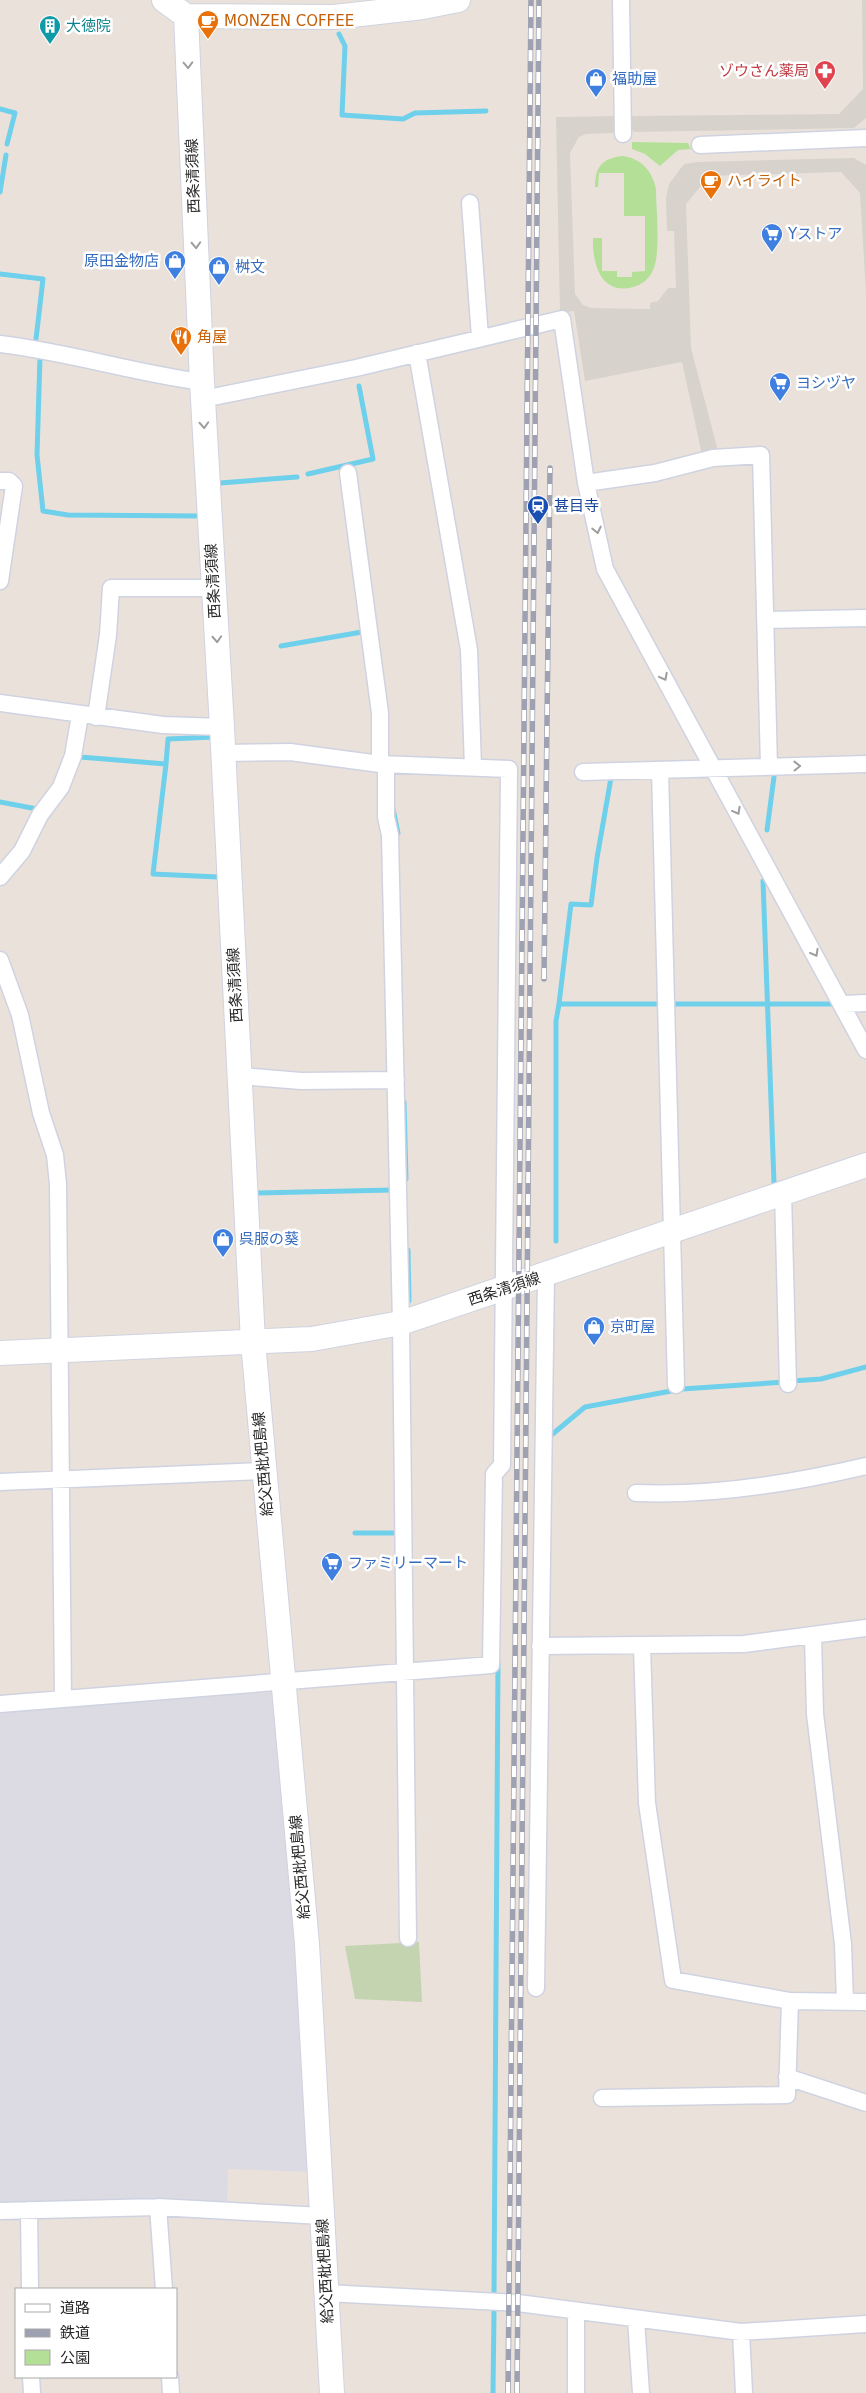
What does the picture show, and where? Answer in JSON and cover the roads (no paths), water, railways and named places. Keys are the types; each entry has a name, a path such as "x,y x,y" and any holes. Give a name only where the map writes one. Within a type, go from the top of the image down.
{"main road":[{"path":"164,0 186,16 334,18 423,7 458,0"},
{"name":"西条清須線","path":"186,16 202,390 224,753 253,1342 312,1339 401,1323 866,1165"},
{"path":"0,1353 253,1342"},
{"name":"給父西枇杷島線","path":"253,1342 307,1944 332,2393"}],"street":[{"path":"621,0 624,134"},
{"path":"700,144 866,138"},
{"path":"470,203 480,338"},
{"path":"0,344 33,348 171,378 202,390 356,368 562,319 586,483 605,569 843,1004 866,1050"},
{"path":"417,353 469,650 473,767"},
{"path":"586,483 655,473 713,458 761,455 769,767"},
{"path":"348,473 380,713 386,817 390,835 401,1323 408,1938"},
{"path":"0,481 9,481 14,486 0,581"},
{"path":"0,877 22,851 40,815 61,787 73,756 88,716 108,635 111,588 214,588"},
{"path":"766,620 866,618"},
{"path":"0,703 163,725 222,726"},
{"path":"0,1704 491,1665 494,1474 502,1464 509,769 383,764 290,752 224,753"},
{"path":"582,772 866,764"},
{"path":"660,770 676,1385"},
{"path":"1,966 20,1015 41,1113 54,1155 60,1232 63,1699"},
{"path":"843,1004 866,1003"},
{"path":"240,1076 302,1081 396,1080"},
{"path":"783,1193 788,1384"},
{"path":"536,1988 546,1275"},
{"path":"636,1493 676,1495 771,1483 866,1466"},
{"path":"0,1482 264,1471"},
{"path":"540,1646 744,1644 813,1637 866,1628"},
{"path":"813,1637 815,1714 843,1944 844,2002"},
{"path":"642,1646 647,1803 673,1980 790,2001 866,2002"},
{"path":"602,2098 787,2095 790,2001"},
{"path":"788,2077 866,2103"},
{"path":"158,2207 164,2288"},
{"path":"0,2211 158,2207 322,2216"},
{"path":"29,2210 30,2288"},
{"path":"326,2293 518,2303 636,2320 741,2332 866,2324"},
{"path":"576,2311 576,2393"},
{"path":"636,2320 641,2393"},
{"path":"741,2332 744,2393"},
{"path":"31,2378 32,2393"},
{"path":"170,2378 171,2393"}],"waterway":[{"path":"339,34 345,46 342,115 403,119 415,113 486,111"},
{"path":"0,109 15,113 7,144"},
{"path":"0,192 6,155"},
{"path":"0,274 43,279 36,339"},
{"path":"40,357 37,455 43,511 68,515 201,516"},
{"path":"308,474 373,459 359,386"},
{"path":"220,483 297,477"},
{"path":"281,646 362,632"},
{"path":"80,757 166,764 168,739 214,737"},
{"path":"166,764 153,874 218,877"},
{"path":"767,830 774,777"},
{"path":"559,1004 571,904 591,905 611,778"},
{"path":"0,802 37,809 40,806"},
{"path":"393,809 398,833"},
{"path":"763,881 774,1183"},
{"path":"556,1241 556,1021 559,1004 657,1004"},
{"path":"672,1004 834,1004"},
{"path":"404,1102 406,1179"},
{"path":"257,1193 392,1190"},
{"path":"408,1250 409,1301"},
{"path":"792,1381 821,1379 866,1367"},
{"path":"549,1437 585,1407 682,1389 785,1382"},
{"path":"355,1533 398,1533"},
{"path":"494,2294 498,1663"},
{"path":"493,2393 494,2311"}],"railway":[{"path":"508,2393 531,0"},
{"path":"517,2393 539,0"},
{"path":"544,979 550,468"}],"place":[{"name":"MONZEN COFFEE","path":"208,40"},
{"name":"大徳院","path":"50,45"},
{"name":"ゾウさん薬局","path":"825,90"},
{"name":"福助屋","path":"596,98"},
{"name":"ハイライト","path":"711,200"},
{"name":"Yストア","path":"772,253"},
{"name":"原田金物店","path":"175,280"},
{"name":"桝文","path":"219,286"},
{"name":"角屋","path":"181,356"},
{"name":"ヨシヅヤ","path":"780,402"},
{"name":"甚目寺","path":"538,525"},
{"name":"呉服の葵","path":"223,1258"},
{"name":"京町屋","path":"594,1346"},
{"name":"ファミリーマート","path":"332,1582"}]}
